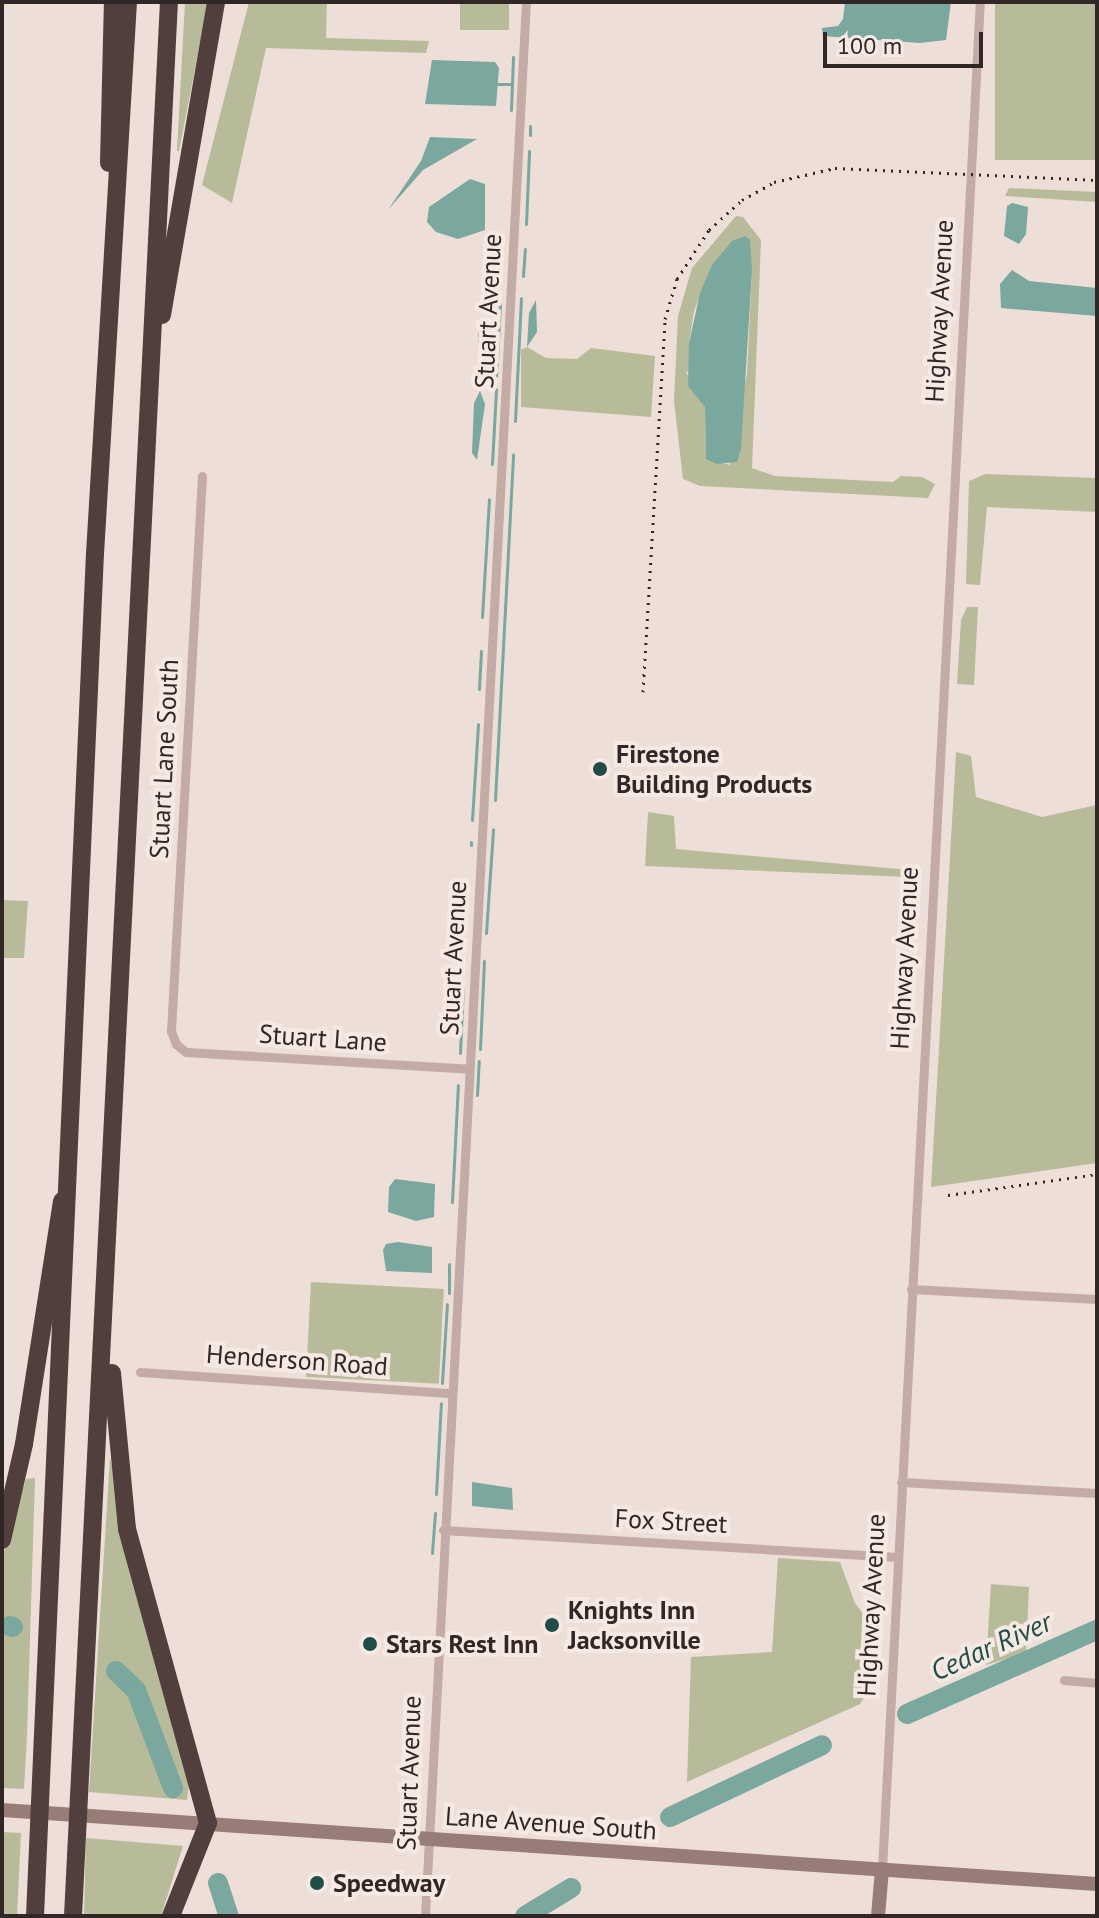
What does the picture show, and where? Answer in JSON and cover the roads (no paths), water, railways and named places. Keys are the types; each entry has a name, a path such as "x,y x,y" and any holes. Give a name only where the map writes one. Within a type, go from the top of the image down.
{"highway":[{"path":"113,2 108,136 115,261"},
{"path":"35,1916 71,1171 95,554 115,261 128,2"},
{"path":"73,1916 83,1780 169,2"},
{"path":"150,360 216,2"},
{"path":"2,1540 24,1444 54,1230 71,1171"},
{"path":"106,1275 127,1529 208,1823 171,1916"}],"main road":[{"name":"Lane Avenue South","path":"2,1810 1097,1884"},
{"name":"Highway Avenue","path":"878,1916 882,1869"}],"street":[{"name":"Stuart Avenue","path":"425,1916 526,2"},
{"name":"Highway Avenue","path":"882,1869 980,2"},
{"name":"Stuart Lane South","path":"176,1044 171,1031 202,476"},
{"name":"Stuart Lane","path":"176,1044 186,1052 469,1069"},
{"path":"911,1289 1097,1299"},
{"name":"Henderson Road","path":"140,1372 451,1393"},
{"path":"901,1482 1097,1493"},
{"name":"Fox Street","path":"443,1530 897,1557"},
{"path":"1064,1680 1097,1683"}],"water":[{"path":"845,2 951,2 946,40 920,43 823,36 822,28 838,26 843,19"},
{"path":"432,60 495,62 499,68 496,106 425,104"},
{"path":"430,137 477,139 423,170 388,210 421,161"},
{"path":"470,179 485,184 485,230 458,239 436,232 427,222 429,207"},
{"path":"1012,203 1028,207 1026,234 1019,244 1004,236 1007,206"},
{"path":"745,236 750,240 752,271 741,448 737,462 717,464 706,459 705,407 688,386 689,343 700,293 712,265 732,241"},
{"path":"1012,270 1029,281 1097,288 1097,316 1001,308 1000,284"},
{"path":"536,300 537,332 527,347 529,313"},
{"path":"489,328 487,353 481,375 478,333"},
{"path":"480,391 485,404 477,460 472,453 474,403"},
{"path":"395,1179 435,1184 434,1217 416,1221 388,1212 389,1187"},
{"path":"398,1242 432,1247 432,1273 386,1271 383,1250 386,1244"},
{"path":"472,1482 512,1488 513,1510 472,1506"}],"waterway":[{"path":"511,110 513,57"},
{"path":"498,84 512,84"},
{"path":"530,126 530,135"},
{"path":"526,224 529,151"},
{"path":"523,276 525,249"},
{"path":"515,421 521,298"},
{"path":"496,376 500,304"},
{"path":"492,464 496,389"},
{"path":"495,800 513,454"},
{"path":"482,617 489,499"},
{"path":"479,689 481,651"},
{"path":"472,820 478,724"},
{"path":"486,933 493,829"},
{"path":"480,1049 484,961"},
{"path":"460,1053 463,985"},
{"path":"477,1095 479,1061"},
{"path":"452,1202 458,1085"},
{"path":"449,1264 449,1293"},
{"path":"442,1383 447,1304"},
{"path":"436,1494 441,1403"},
{"path":"432,1553 435,1513"},
{"name":"Cedar River","path":"907,1714 1097,1630"},
{"name":"Cedar River","path":"116,1671 136,1690 173,1788"},
{"name":"Cedar River","path":"670,1817 822,1745"},
{"name":"Cedar River","path":"218,1883 229,1916"},
{"name":"Cedar River","path":"525,1916 571,1888"}],"railway":[{"path":"643,692 665,319 677,279 709,230 742,200 774,182 835,168 1097,180"},
{"path":"948,1195 1097,1174"}],"place":[{"name":"Firestone Building Products","path":"600,769"},
{"name":"Knights Inn Jacksonville","path":"552,1625"},
{"name":"Stars Rest Inn","path":"370,1644"},
{"name":"Speedway","path":"317,1883"}]}
